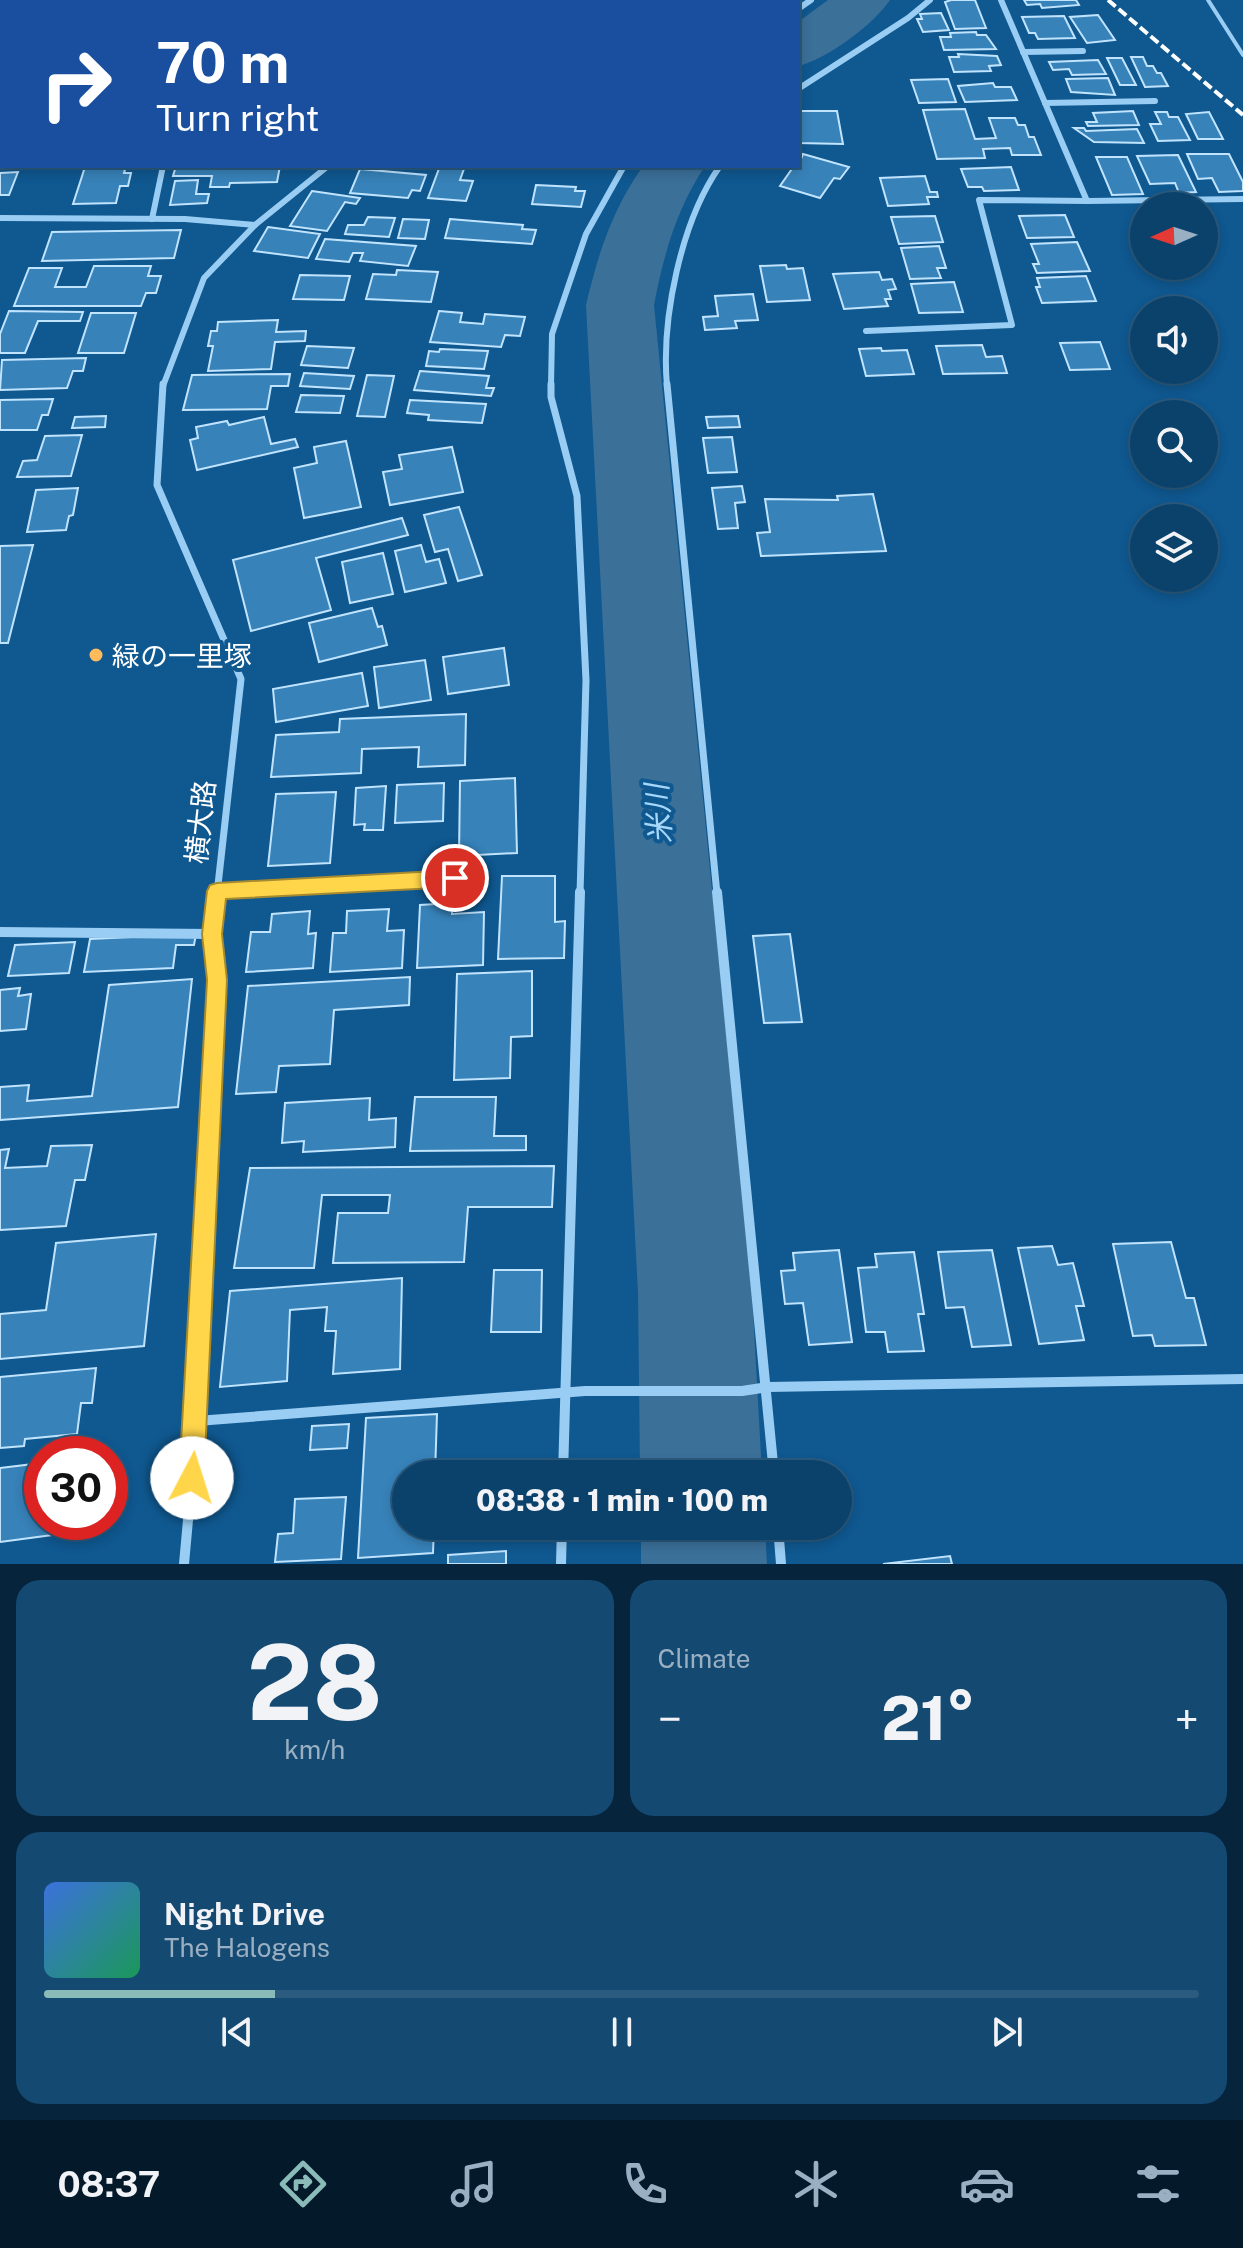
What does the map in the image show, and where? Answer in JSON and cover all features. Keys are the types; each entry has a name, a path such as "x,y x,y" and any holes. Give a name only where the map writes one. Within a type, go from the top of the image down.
{"street":[{"path":"800,88 908,18 930,0"},
{"path":"1001,0 1087,201"},
{"path":"1023,52 1083,51"},
{"path":"1045,103 1155,101"},
{"path":"152,219 163,168"},
{"name":"横大路","path":"184,1564 197,1421 217,980 212,934 241,679 157,485 163,380 204,278 255,225 326,168"},
{"path":"563,1460 586,680 577,496 551,397 552,334 586,234 623,168"},
{"path":"718,168 711,176 688,236 664,352 773,1460"},
{"path":"866,331 1012,325 979,200 1243,199"},
{"path":"0,218 152,219 255,225"},
{"path":"217,891 484,877"},
{"path":"0,932 212,934"},
{"path":"197,1421 585,1391 742,1391 768,1387 1243,1379"},
{"path":"561,1564 562,1540"},
{"path":"779,1540 781,1564"}],"lane":[{"path":"1208,0 1243,55"}],"building":[{"path":"975,0 986,28 955,29 945,2"},
{"path":"1024,0 1076,0 1079,5 1042,8 1040,4 1027,5"},
{"path":"941,13 949,30 923,32 917,19 922,19 920,14"},
{"path":"1098,15 1115,40 1087,43 1070,17"},
{"path":"1064,16 1075,38 1038,39 1035,33 1029,33 1022,17"},
{"path":"976,32 977,35 986,35 996,49 944,50 940,37 951,37 950,33"},
{"path":"958,54 997,56 1001,65 989,66 991,71 954,72 949,57 959,57"},
{"path":"1131,57 1143,57 1147,66 1153,66 1157,73 1161,73 1168,86 1145,87"},
{"path":"1107,58 1122,58 1136,85 1120,85"},
{"path":"1098,60 1106,74 1072,75 1069,69 1053,70 1049,62"},
{"path":"1108,78 1115,95 1071,92 1066,79"},
{"path":"948,79 956,102 919,103 911,80"},
{"path":"993,83 995,87 1011,87 1017,100 965,102 958,86"},
{"path":"965,109 975,139 996,138 989,118 1015,118 1018,125 1025,125 1029,137 1034,137 1041,155 1012,155 1010,148 983,149 985,158 937,159 923,110"},
{"path":"800,111 837,111 843,144 800,143"},
{"path":"1133,111 1139,125 1088,126 1086,122 1097,122 1093,113"},
{"path":"1155,112 1167,112 1169,117 1178,117 1190,140 1158,141 1150,124 1161,124"},
{"path":"1209,112 1223,139 1198,139 1186,114"},
{"path":"1074,128 1084,128 1086,131 1137,129 1144,143 1094,142"},
{"path":"803,154 849,167 840,179 834,178 820,198 780,186 793,168 800,168"},
{"path":"1187,154 1229,154 1243,182 1243,191 1219,192 1212,178 1198,179"},
{"path":"1178,155 1196,192 1179,192 1175,183 1150,184 1137,156"},
{"path":"1096,157 1127,157 1142,192 1112,195"},
{"path":"1011,167 1019,190 984,191 982,187 968,187 961,169"},
{"path":"85,168 125,168 124,173 131,173 128,186 120,186 116,203 73,204"},
{"path":"175,168 280,168 277,182 230,183 229,187 210,187 212,176 173,176"},
{"path":"439,168 464,168 460,180 473,181 466,201 428,198"},
{"path":"360,169 426,175 420,191 412,190 408,198 350,193"},
{"path":"18,172 9,195 0,195 0,173"},
{"path":"925,176 930,192 937,192 938,197 927,197 929,204 888,206 880,178"},
{"path":"198,180 196,194 209,194 207,203 170,205 175,181"},
{"path":"536,185 576,187 575,191 585,191 581,207 532,204"},
{"path":"312,191 360,198 356,204 345,202 327,231 290,226"},
{"path":"1065,215 1074,237 1027,238 1019,216"},
{"path":"935,216 943,242 899,244 891,217"},
{"path":"368,217 395,218 389,237 345,234 348,225 364,225"},
{"path":"403,219 429,220 425,239 398,238"},
{"path":"450,219 523,225 522,229 536,230 532,244 445,238"},
{"path":"268,227 320,234 308,258 254,251"},
{"path":"181,230 174,258 42,261 52,232"},
{"path":"325,239 416,246 408,266 360,261 363,253 353,253 349,262 316,259"},
{"path":"1077,242 1090,271 1037,273 1033,264 1039,264 1031,244"},
{"path":"939,246 946,268 937,268 941,278 910,279 901,248"},
{"path":"786,265 787,269 803,268 810,300 767,302 760,266"},
{"path":"94,266 151,266 148,276 161,276 156,293 146,293 141,306 14,306 29,268 62,268 55,287 86,287"},
{"path":"397,270 438,272 431,302 366,299 373,274 396,275"},
{"path":"879,272 882,280 892,279 896,289 888,290 891,299 885,299 888,306 844,309 833,274"},
{"path":"300,275 350,276 344,300 293,299"},
{"path":"1086,276 1096,301 1042,303 1036,287 1040,287 1037,278"},
{"path":"954,282 963,312 919,313 911,284"},
{"path":"753,294 758,320 735,321 737,328 705,330 703,317 718,316 715,296"},
{"path":"9,311 83,312 80,321 38,321 25,353 0,353 0,334"},
{"path":"439,311 462,313 460,322 483,324 485,314 525,317 520,336 505,335 501,347 430,342"},
{"path":"91,313 136,313 124,353 78,353"},
{"path":"278,320 276,332 306,331 305,341 275,342 271,369 208,371 213,346 208,346 211,331 217,331 218,322"},
{"path":"1100,342 1110,369 1070,370 1060,343"},
{"path":"982,345 986,357 1002,356 1007,373 943,374 936,346"},
{"path":"307,346 354,348 348,368 301,365"},
{"path":"881,348 882,351 907,350 914,374 866,376 859,349"},
{"path":"440,349 488,351 484,369 426,366 429,351 439,352"},
{"path":"86,358 83,371 73,371 67,388 0,390 2,360"},
{"path":"420,371 489,376 486,388 494,388 491,396 414,390"},
{"path":"304,373 354,376 350,389 300,386"},
{"path":"290,374 288,386 271,386 267,409 183,410 192,375"},
{"path":"367,375 394,376 385,417 357,416"},
{"path":"301,395 344,396 340,413 296,412"},
{"path":"53,399 48,415 42,415 37,430 0,430 0,400"},
{"path":"410,400 486,404 482,423 428,420 429,415 407,413"},
{"path":"106,416 105,427 72,428 75,417"},
{"path":"738,416 740,427 708,428 706,417"},
{"path":"264,417 271,444 295,439 298,447 197,470 190,440 198,438 196,427 227,421 229,425"},
{"path":"82,435 71,476 17,477 23,461 37,460 45,436"},
{"path":"732,437 737,472 708,473 703,438"},
{"path":"346,441 361,507 304,518 294,468 317,463 314,447"},
{"path":"452,447 463,492 390,505 383,472 402,469 399,455"},
{"path":"742,486 745,502 735,503 738,528 718,529 712,488"},
{"path":"78,488 73,515 69,516 66,530 27,532 36,490"},
{"path":"873,494 886,551 761,556 757,533 770,532 765,499 838,500 837,496"},
{"path":"459,507 482,575 458,581 448,549 435,552 424,515"},
{"path":"402,518 408,535 316,558 331,610 251,631 233,560"},
{"path":"33,545 8,643 0,643 0,546"},
{"path":"421,545 426,562 439,559 446,583 405,592 395,551"},
{"path":"383,553 393,594 350,603 342,562"},
{"path":"372,608 378,627 382,626 387,645 319,662 309,623"},
{"path":"504,648 509,685 448,694 443,657"},
{"path":"425,660 431,700 379,708 374,667"},
{"path":"362,673 368,706 276,722 273,689"},
{"path":"466,714 465,765 418,767 419,747 362,749 361,773 271,777 276,735 339,732 340,719"},
{"path":"515,778 517,853 459,856 460,781"},
{"path":"444,783 443,821 395,823 397,785"},
{"path":"386,786 383,830 364,830 365,824 354,825 356,788"},
{"path":"336,792 330,863 268,866 276,794"},
{"path":"502,876 555,876 555,922 565,921 564,958 498,959"},
{"path":"452,903 452,914 484,912 483,965 417,968 420,905"},
{"path":"389,909 387,931 404,930 402,968 330,972 333,933 346,933 347,911"},
{"path":"310,911 308,934 316,933 313,968 246,972 251,932 270,932 272,914"},
{"path":"196,934 194,945 176,945 173,968 84,972 90,939"},
{"path":"790,934 802,1022 764,1023 753,936"},
{"path":"75,942 69,973 8,976 15,945"},
{"path":"532,971 532,1036 511,1037 510,1078 454,1080 457,974"},
{"path":"410,977 409,1005 334,1010 330,1064 279,1066 276,1092 236,1094 248,986"},
{"path":"192,979 178,1107 0,1120 0,1087 29,1085 27,1101 92,1096 109,985"},
{"path":"20,988 18,996 31,994 26,1029 0,1031 0,990"},
{"path":"415,1097 496,1097 494,1136 526,1136 526,1150 410,1151"},
{"path":"370,1098 369,1120 396,1118 395,1147 303,1152 304,1141 282,1143 285,1103"},
{"path":"92,1145 85,1180 75,1180 66,1226 0,1230 0,1150 9,1149 5,1168 47,1166 51,1146"},
{"path":"554,1166 552,1207 468,1207 464,1262 333,1263 338,1213 388,1213 390,1195 322,1195 314,1268 234,1268 250,1168"},
{"path":"156,1234 144,1346 0,1359 0,1314 46,1310 56,1243"},
{"path":"1171,1242 1186,1298 1194,1298 1206,1345 1155,1346 1152,1335 1133,1336 1113,1244"},
{"path":"1052,1246 1058,1265 1073,1263 1084,1306 1076,1306 1084,1340 1039,1344 1018,1248"},
{"path":"839,1250 852,1342 809,1345 803,1303 785,1304 781,1271 795,1270 793,1253"},
{"path":"992,1250 1011,1345 972,1347 964,1307 946,1308 938,1252"},
{"path":"914,1252 924,1314 918,1314 924,1351 888,1352 885,1332 866,1332 858,1268 877,1267 875,1254"},
{"path":"494,1270 542,1270 541,1332 491,1332"},
{"path":"402,1278 400,1369 333,1374 336,1331 325,1331 327,1307 290,1310 287,1381 220,1387 230,1291"},
{"path":"96,1368 92,1403 81,1403 77,1434 24,1436 24,1446 0,1448 0,1377"},
{"path":"437,1414 435,1460 392,1460 392,1540 433,1540 433,1553 358,1558 366,1418"},
{"path":"349,1424 347,1448 310,1450 312,1426"},
{"path":"24,1465 24,1539 0,1542 0,1468"},
{"path":"346,1497 341,1559 275,1562 278,1534 293,1533 295,1499"},
{"path":"506,1551 506,1564 448,1564 448,1555"},
{"path":"950,1556 952,1564 883,1564"}],"waterway":[{"name":"米川","path":"800,47 863,0"},
{"name":"米川","path":"673,168 644,216 628,265 620,305 695,1293 701,1460"},
{"name":"米川","path":"703,1540 704,1564"}],"railway":[{"path":"1108,0 1243,115"}],"place":[{"name":"緑の一里塚","path":"96,655"}],"route":[{"path":"192,1478 217,980 212,934 217,891 455,878"}]}
